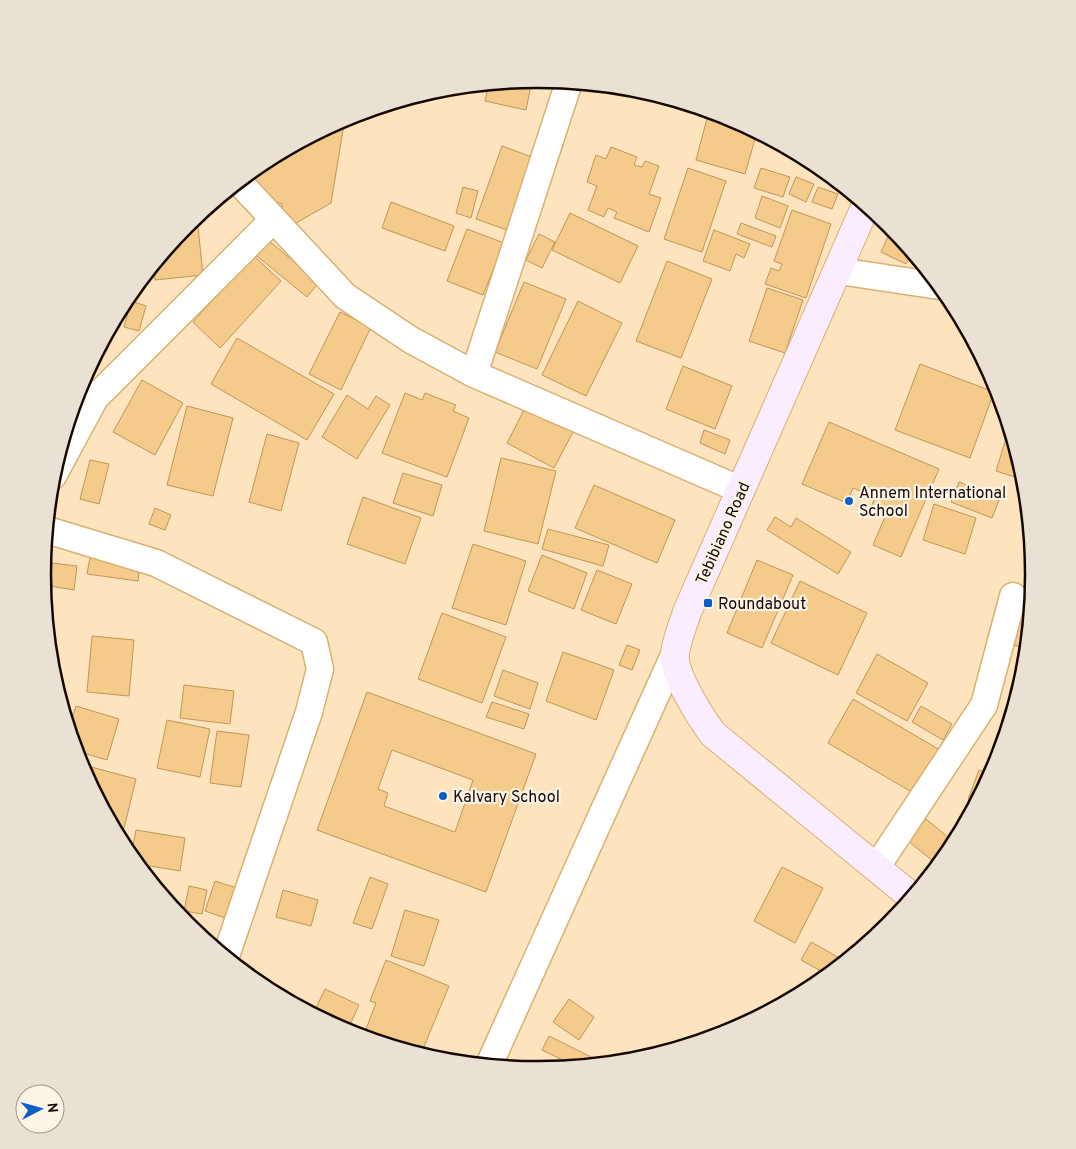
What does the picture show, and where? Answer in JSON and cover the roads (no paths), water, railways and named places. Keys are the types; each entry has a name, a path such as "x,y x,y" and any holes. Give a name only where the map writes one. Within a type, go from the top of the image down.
{"main road":[{"name":"Tebibiano Road","path":"674,655 687,612 839,271 863,213"},
{"path":"674,655 686,692 698,716 713,734 907,892"}],"street":[{"path":"474,374 566,89"},
{"path":"244,187 345,296 411,340 474,374 741,490"},
{"path":"69,445 95,398 273,220"},
{"path":"839,271 929,284"},
{"path":"53,532 156,563 314,642 320,669 309,712 226,948"},
{"path":"876,868 984,705 1013,596"},
{"path":"495,1059 674,655"}],"place":[{"name":"Annem International School","path":"849,501"},
{"name":"Roundabout","path":"708,603"},
{"name":"Kalvary School","path":"443,796"}]}
